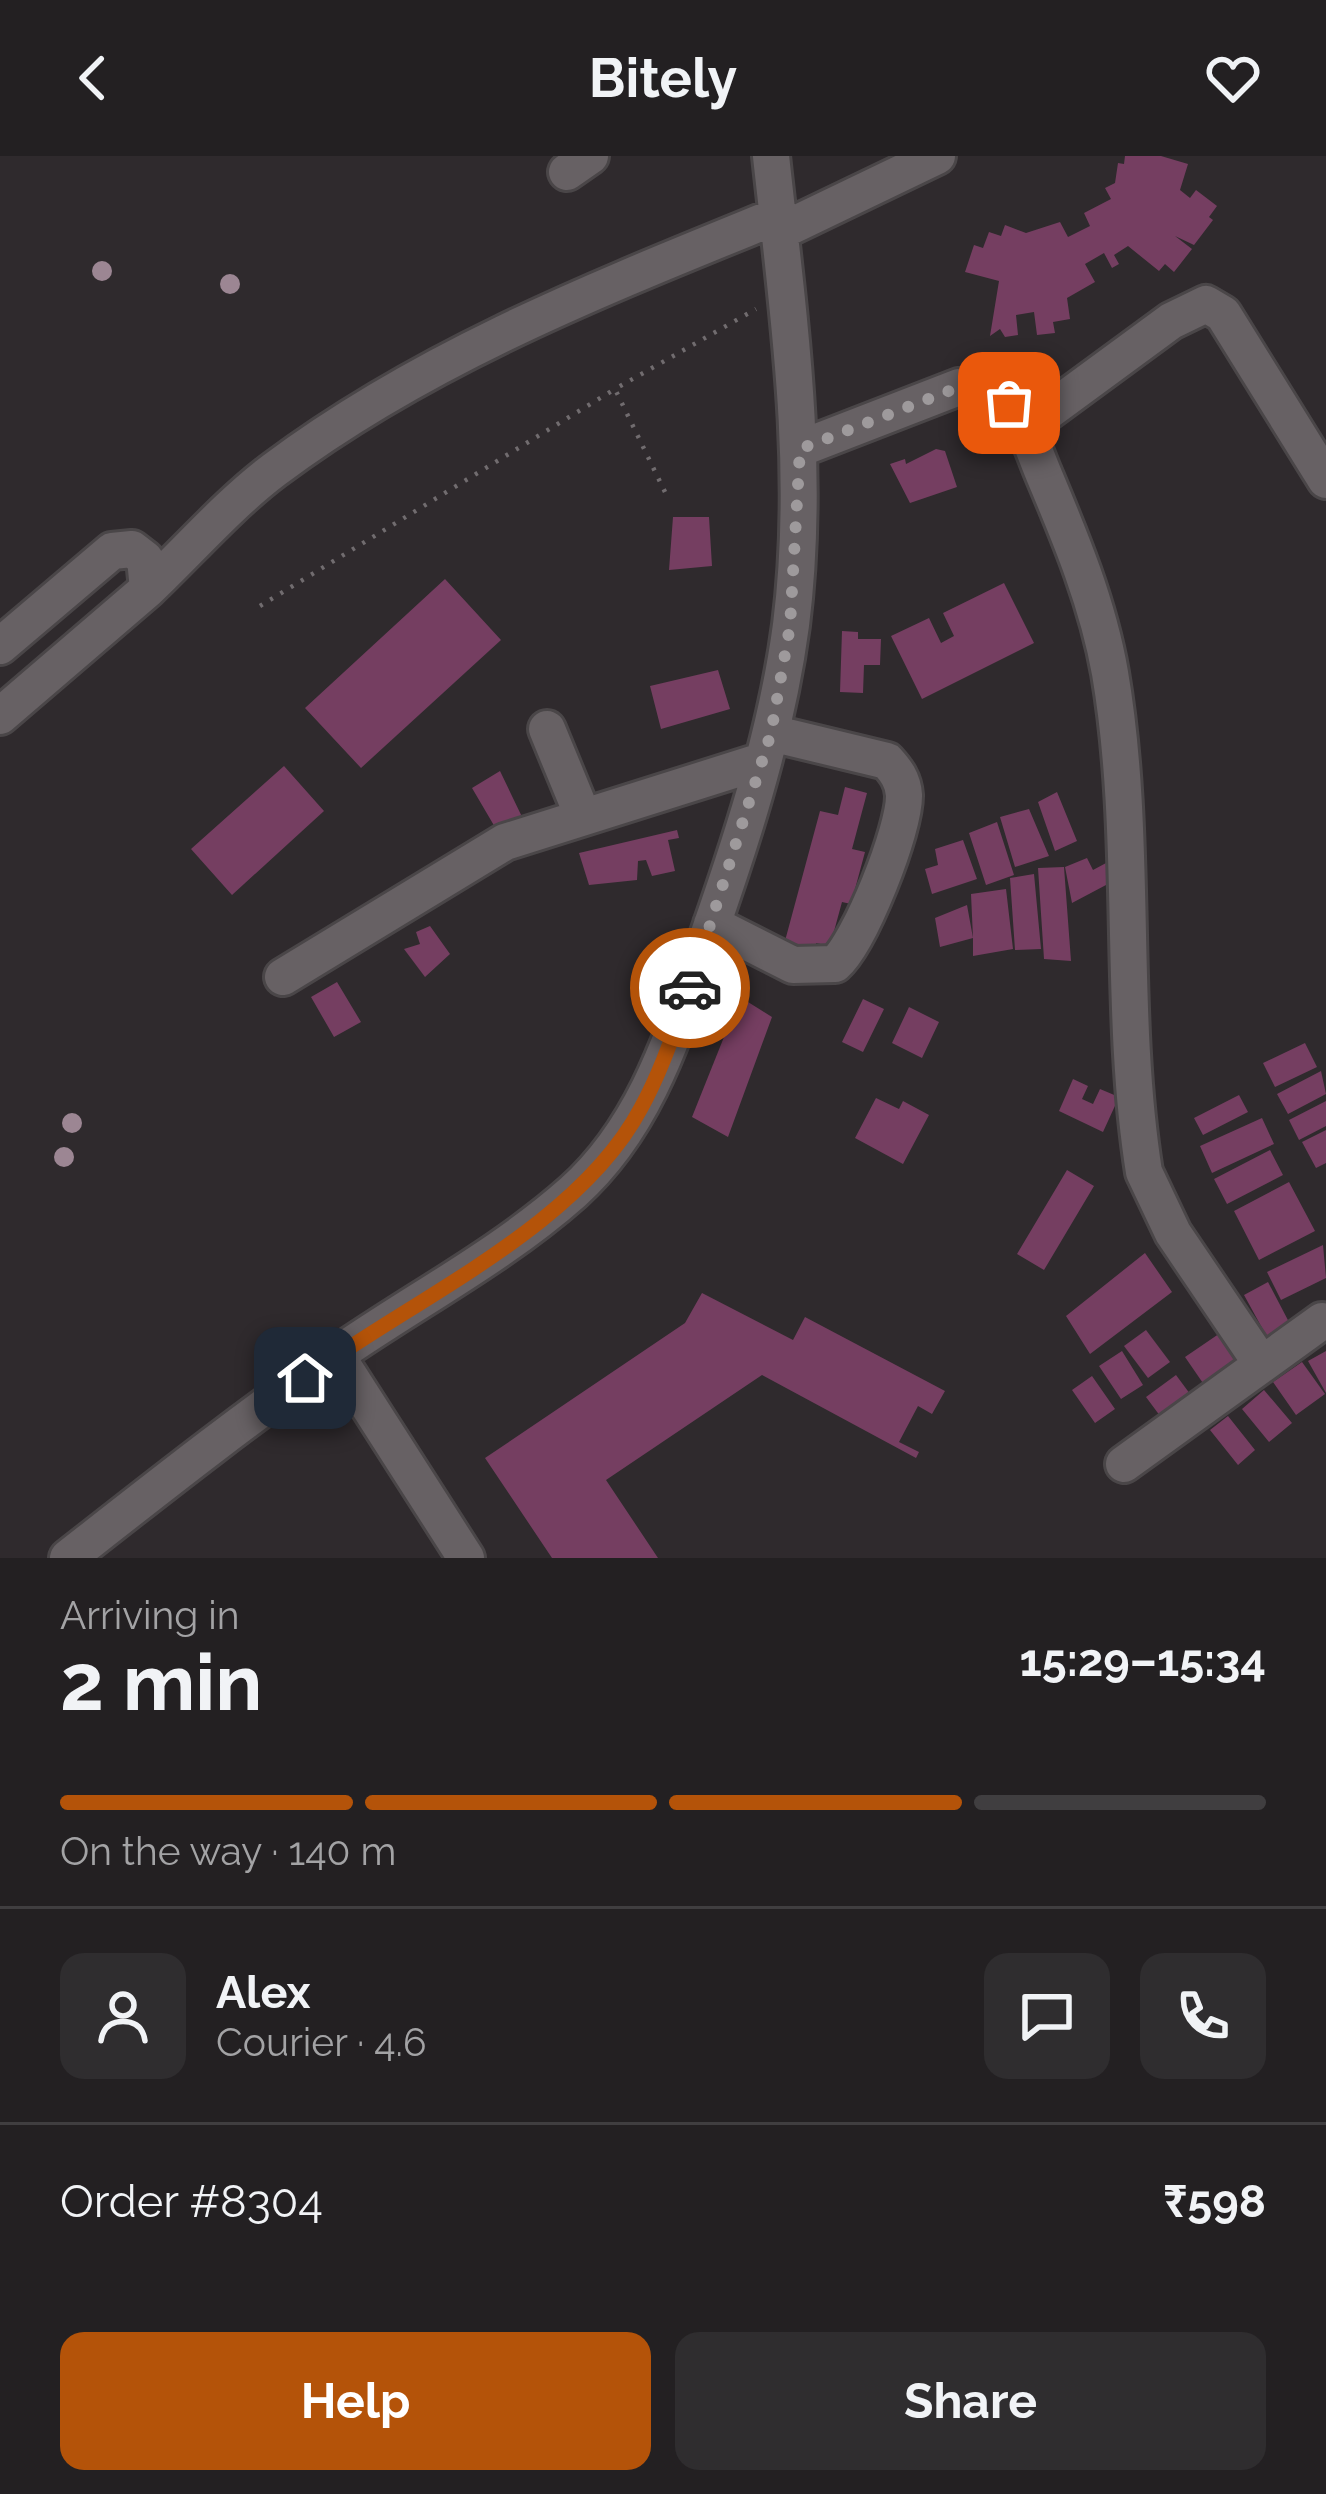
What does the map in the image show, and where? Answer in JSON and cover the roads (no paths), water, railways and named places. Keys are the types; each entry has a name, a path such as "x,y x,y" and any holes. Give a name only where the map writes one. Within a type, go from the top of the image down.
{"street":[{"path":"68,1558 336,1355 473,1267 573,1192 614,1149 640,1110 670,1043 712,924 767,747 790,626 800,449 770,156"},
{"path":"0,716 148,590 272,471 396,392 536,314 778,224 937,156"},
{"path":"1024,430 1171,321 1206,304 1223,314 1326,480"},
{"path":"800,449 959,387 993,388 1009,403 1024,430 1075,550 1110,672 1144,1172 1173,1233 1261,1363"},
{"path":"0,646 112,551 131,548 146,559 148,590"},
{"path":"547,729 582,814"},
{"path":"283,977 466,862 767,747 870,752 887,761 899,775 902,813 856,939 835,964 793,965 712,924"},
{"path":"1124,1464 1322,1321"},
{"path":"336,1355 466,1558"}]}
